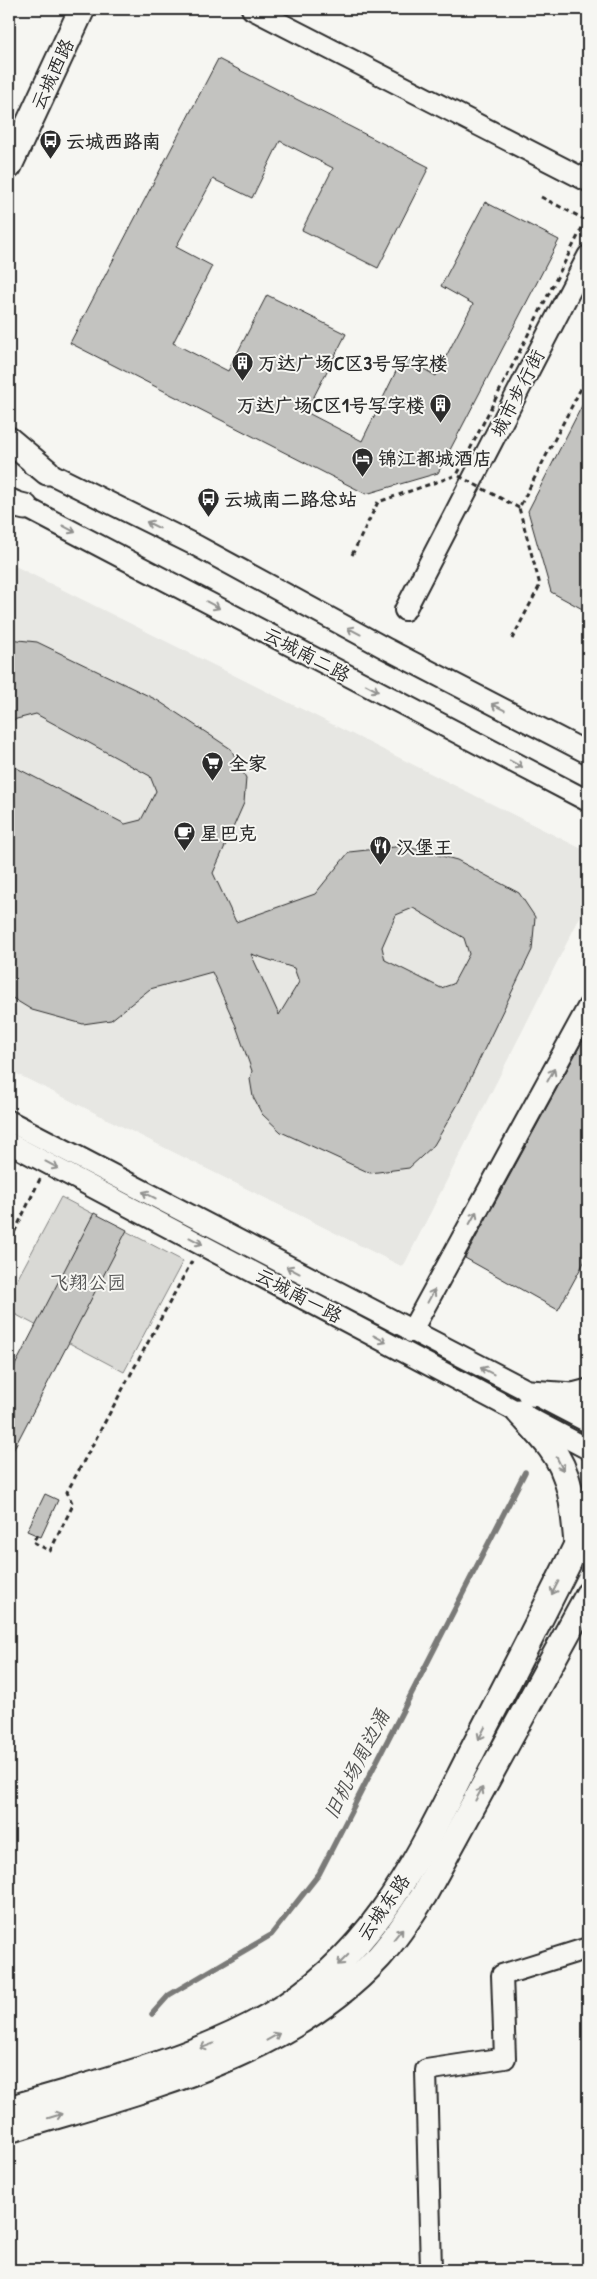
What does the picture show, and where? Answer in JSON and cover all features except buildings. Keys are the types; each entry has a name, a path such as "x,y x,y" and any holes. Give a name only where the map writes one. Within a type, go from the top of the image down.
{"main road":[{"name":"云城西路","path":"9,166 82,9"},
{"path":"9,440 47,472"},
{"path":"578,1544 570,1488 562,1468 525,1403 588,1392"},
{"name":"云城东路","path":"9,2109 120,2075 230,2037 270,2015 307,1990 342,1962 371,1929 393,1898 430,1832 588,1522"},
{"name":"云城东路","path":"9,2130 175,2078 250,2050 298,2023 353,1982 379,1957 403,1928 424,1896 588,1595"}],"street":[{"path":"252,9 588,181"},
{"name":"城市步行街","path":"405,610 588,256"},
{"path":"9,453 197,546 385,648 588,754"},
{"name":"云城南二路","path":"14,503 588,802"},
{"path":"411,1332 588,1007"},
{"name":"云城南一路","path":"9,1121 411,1332 525,1403 588,1449"},
{"name":"云城南一路","path":"9,1143 202,1244 525,1403 588,1422"},
{"path":"431,2270 426,2070 505,2058 502,1975 588,1948"}],"path":[{"path":"352,556 378,502 457,475 586,220 541,197"},
{"path":"512,640 540,585 519,508 588,375"},
{"path":"457,475 519,508"},
{"path":"9,1239 14,1233 48,1163"},
{"path":"36,1535 33,1542 50,1551 73,1505 67,1492 202,1244"}],"shaded area":[{"path":"9,563 588,852 588,901 403,1267 9,1070"}],"green space":[{"name":"飞翔公园","path":"61,1197 183,1261 124,1372 9,1311 9,1295"}],"waterway":[{"name":"旧机场周边涌","path":"152,2014 169,1995 271,1935 319,1874 525,1472"}],"place":[{"name":"云城西路南","path":"50,160"},
{"name":"万达广场C区3号写字楼","path":"242,382"},
{"name":"万达广场C区1号写字楼","path":"441,424"},
{"name":"锦江都城酒店","path":"362,477"},
{"name":"云城南二路总站","path":"208,518"},
{"name":"全家","path":"213,782"},
{"name":"星巴克","path":"184,852"},
{"name":"汉堡王","path":"380,866"}]}
